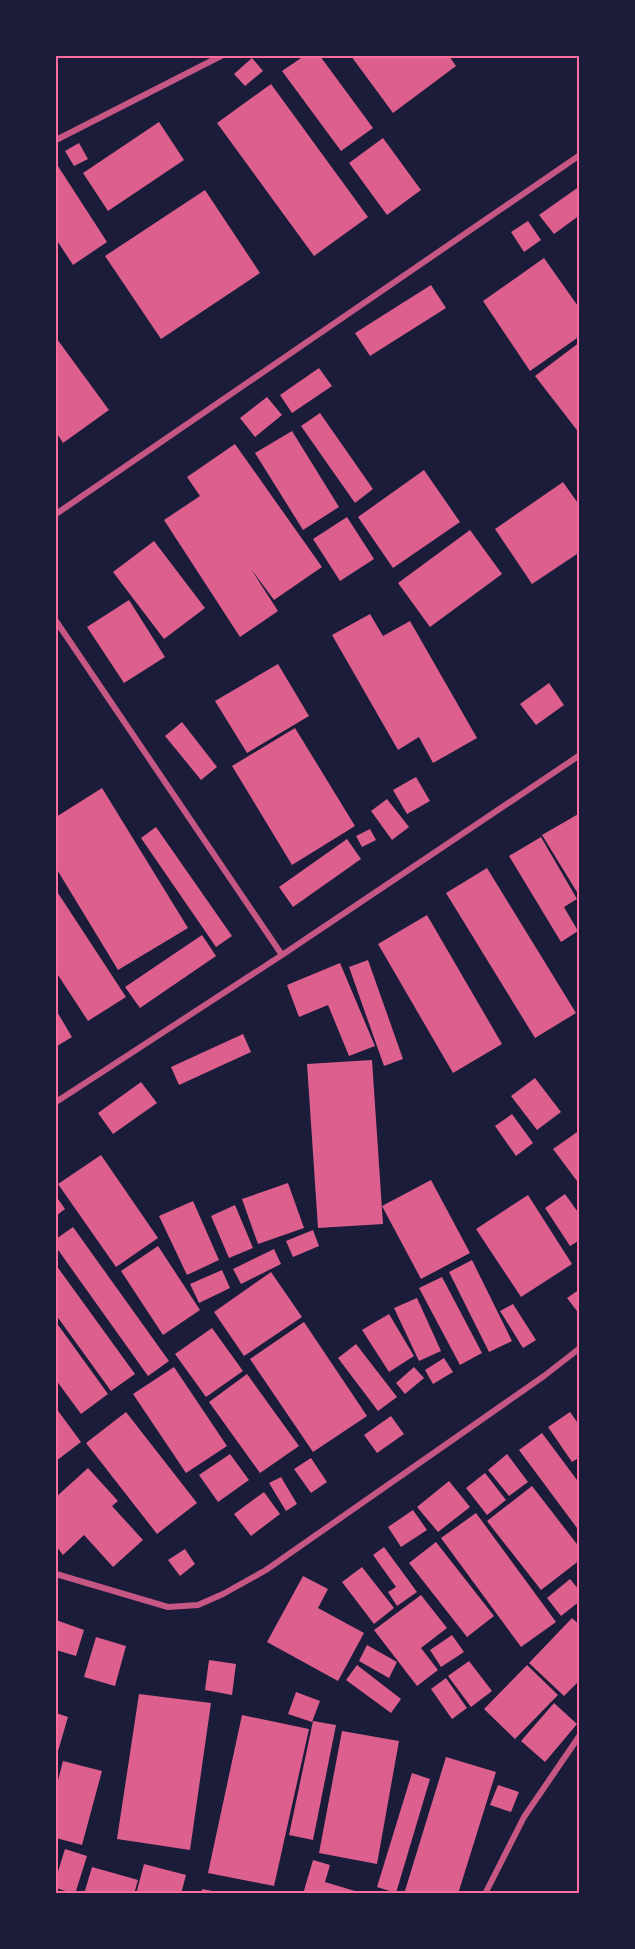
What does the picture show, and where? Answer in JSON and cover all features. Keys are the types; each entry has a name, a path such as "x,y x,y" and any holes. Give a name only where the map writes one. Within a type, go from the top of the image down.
{"street":[{"path":"56,140 221,56"},
{"path":"56,514 579,155"},
{"path":"56,621 282,955"},
{"path":"56,1102 282,955 579,755"},
{"path":"56,1574 168,1607 198,1605 266,1570 544,1376 579,1348"},
{"path":"485,1893 524,1817 579,1735"}],"building":[{"path":"304,56 320,56 373,128 341,151 282,71"},
{"path":"351,56 449,56 456,66 393,113"},
{"path":"252,58 263,71 245,86 234,74"},
{"path":"271,84 368,217 314,256 217,123"},
{"path":"159,122 184,160 108,211 83,173"},
{"path":"383,138 421,190 387,215 349,163"},
{"path":"79,143 88,159 74,166 65,151"},
{"path":"56,163 107,242 73,265 56,239"},
{"path":"580,186 580,215 554,234 539,215"},
{"path":"205,190 260,273 161,339 105,256"},
{"path":"528,221 541,240 524,252 511,232"},
{"path":"544,258 580,309 580,336 530,371 483,301"},
{"path":"431,285 446,308 370,356 355,333"},
{"path":"57,339 109,410 63,443 56,432"},
{"path":"580,342 580,434 535,376"},
{"path":"319,368 332,386 292,413 280,395"},
{"path":"267,397 282,415 255,437 240,418"},
{"path":"320,413 373,489 355,503 301,426"},
{"path":"292,431 339,507 303,530 255,453"},
{"path":"235,444 322,567 274,600 251,569 278,611 240,637 164,520 200,496 187,477"},
{"path":"424,470 460,522 393,568 358,517"},
{"path":"563,482 580,506 580,552 532,584 495,529"},
{"path":"347,517 374,559 340,581 313,539"},
{"path":"470,530 502,574 430,627 398,583"},
{"path":"154,541 205,608 164,639 113,572"},
{"path":"129,600 165,657 124,683 87,627"},
{"path":"370,614 383,636 410,621 477,738 433,763 419,737 398,750 332,635"},
{"path":"278,664 309,716 247,753 215,701"},
{"path":"549,683 564,705 536,725 520,704"},
{"path":"182,722 217,767 201,780 165,736"},
{"path":"295,728 355,826 292,865 232,766"},
{"path":"416,777 430,801 407,814 393,790"},
{"path":"102,788 188,928 118,970 56,868 56,817"},
{"path":"387,799 409,827 392,840 371,811"},
{"path":"580,813 580,897 542,835"},
{"path":"156,827 232,936 216,947 141,838"},
{"path":"370,829 376,840 362,847 356,836"},
{"path":"541,837 577,899 564,907 578,931 561,942 509,856"},
{"path":"347,839 361,859 293,907 279,887"},
{"path":"487,868 576,1013 535,1038 446,893"},
{"path":"56,890 126,997 88,1021 56,972"},
{"path":"427,915 502,1044 453,1073 378,944"},
{"path":"202,935 216,956 140,1008 125,987"},
{"path":"368,960 403,1059 384,1066 349,967"},
{"path":"340,963 375,1046 349,1056 328,1005 299,1017 287,985"},
{"path":"56,1010 72,1037 57,1046 56,1043"},
{"path":"243,1034 251,1052 179,1085 171,1067"},
{"path":"372,1060 383,1224 318,1228 307,1064"},
{"path":"535,1078 561,1112 537,1130 511,1096"},
{"path":"141,1082 157,1103 113,1134 98,1113"},
{"path":"512,1114 533,1143 516,1156 495,1126"},
{"path":"580,1130 580,1185 553,1149"},
{"path":"101,1155 158,1238 116,1267 58,1184"},
{"path":"431,1180 470,1253 421,1279 382,1206"},
{"path":"288,1183 304,1228 258,1244 242,1199"},
{"path":"565,1194 580,1215 580,1240 570,1246 545,1208"},
{"path":"528,1195 572,1264 521,1297 476,1229"},
{"path":"56,1196 65,1209 56,1216"},
{"path":"193,1201 219,1260 187,1275 159,1216"},
{"path":"235,1205 253,1248 229,1258 211,1216"},
{"path":"73,1227 169,1361 148,1376 56,1247 56,1239"},
{"path":"313,1230 319,1246 293,1257 286,1241"},
{"path":"158,1246 200,1310 163,1335 121,1271"},
{"path":"274,1249 281,1264 241,1284 233,1269"},
{"path":"472,1260 512,1341 489,1352 449,1272"},
{"path":"56,1265 135,1374 111,1391 56,1315"},
{"path":"222,1270 230,1288 199,1303 190,1284"},
{"path":"271,1272 302,1317 244,1356 214,1312"},
{"path":"442,1277 482,1353 460,1365 419,1288"},
{"path":"580,1289 580,1315 567,1298"},
{"path":"417,1298 441,1351 419,1361 394,1308"},
{"path":"513,1304 536,1340 523,1348 500,1311"},
{"path":"389,1314 414,1356 389,1372 362,1330"},
{"path":"56,1322 108,1394 81,1414 56,1380"},
{"path":"304,1322 367,1416 313,1452 250,1359"},
{"path":"212,1328 243,1371 206,1397 175,1354"},
{"path":"356,1344 397,1397 378,1411 338,1358"},
{"path":"444,1358 453,1372 433,1384 425,1370"},
{"path":"174,1367 227,1446 186,1473 133,1394"},
{"path":"414,1367 424,1378 405,1394 396,1383"},
{"path":"247,1374 299,1446 260,1473 209,1402"},
{"path":"56,1408 81,1442 56,1461"},
{"path":"126,1412 197,1503 157,1534 86,1443"},
{"path":"570,1412 580,1426 580,1457 572,1462 548,1427"},
{"path":"391,1416 404,1434 377,1453 364,1435"},
{"path":"542,1433 580,1484 580,1526 577,1528 519,1450"},
{"path":"230,1454 249,1480 218,1502 199,1475"},
{"path":"507,1454 528,1482 509,1496 488,1470"},
{"path":"311,1458 327,1482 311,1493 294,1469"},
{"path":"88,1468 118,1501 112,1506 143,1540 113,1567 84,1535 63,1555 56,1546 56,1497"},
{"path":"485,1473 506,1500 487,1515 466,1488"},
{"path":"281,1477 297,1504 286,1511 269,1483"},
{"path":"449,1481 470,1507 438,1532 417,1507"},
{"path":"532,1486 580,1548 580,1560 541,1590 487,1521"},
{"path":"264,1492 280,1514 251,1536 234,1514"},
{"path":"413,1510 427,1530 401,1547 388,1527"},
{"path":"476,1513 556,1622 521,1647 441,1538"},
{"path":"436,1542 494,1616 467,1637 409,1563"},
{"path":"384,1547 417,1592 397,1606 388,1592 396,1587 373,1555"},
{"path":"185,1549 195,1564 180,1576 168,1560"},
{"path":"362,1567 394,1608 374,1624 342,1582"},
{"path":"303,1576 328,1589 318,1608 364,1633 338,1681 267,1642"},
{"path":"570,1579 580,1591 580,1601 561,1616 547,1598"},
{"path":"421,1595 447,1628 421,1648 438,1670 417,1686 374,1630"},
{"path":"572,1618 580,1625 580,1680 564,1696 529,1663"},
{"path":"56,1620 84,1630 76,1656 56,1650"},
{"path":"452,1635 464,1652 441,1667 430,1650"},
{"path":"96,1637 126,1646 115,1686 84,1677"},
{"path":"367,1645 397,1662 389,1678 359,1661"},
{"path":"209,1660 236,1664 232,1695 205,1690"},
{"path":"469,1661 492,1691 471,1707 448,1676"},
{"path":"357,1665 401,1699 391,1713 346,1680"},
{"path":"527,1665 558,1695 515,1739 484,1709"},
{"path":"446,1678 467,1708 452,1719 431,1689"},
{"path":"296,1692 320,1701 312,1722 288,1714"},
{"path":"139,1694 211,1703 190,1850 117,1839"},
{"path":"554,1703 577,1724 545,1762 521,1741"},
{"path":"56,1713 68,1717 56,1758"},
{"path":"242,1715 309,1729 274,1886 208,1873"},
{"path":"313,1721 336,1725 313,1840 289,1835"},
{"path":"342,1731 399,1741 377,1864 319,1853"},
{"path":"446,1757 496,1772 458,1894 404,1894"},
{"path":"63,1761 102,1771 82,1845 56,1838 56,1788"},
{"path":"412,1773 430,1779 396,1893 377,1887"},
{"path":"498,1785 519,1792 511,1812 490,1805"},
{"path":"65,1849 87,1856 75,1894 56,1888 56,1878"},
{"path":"313,1860 330,1865 325,1882 365,1894 303,1894"},
{"path":"144,1864 186,1875 181,1894 136,1894"},
{"path":"92,1867 138,1880 134,1894 84,1894"},
{"path":"202,1889 218,1892 218,1894 201,1894"}]}
